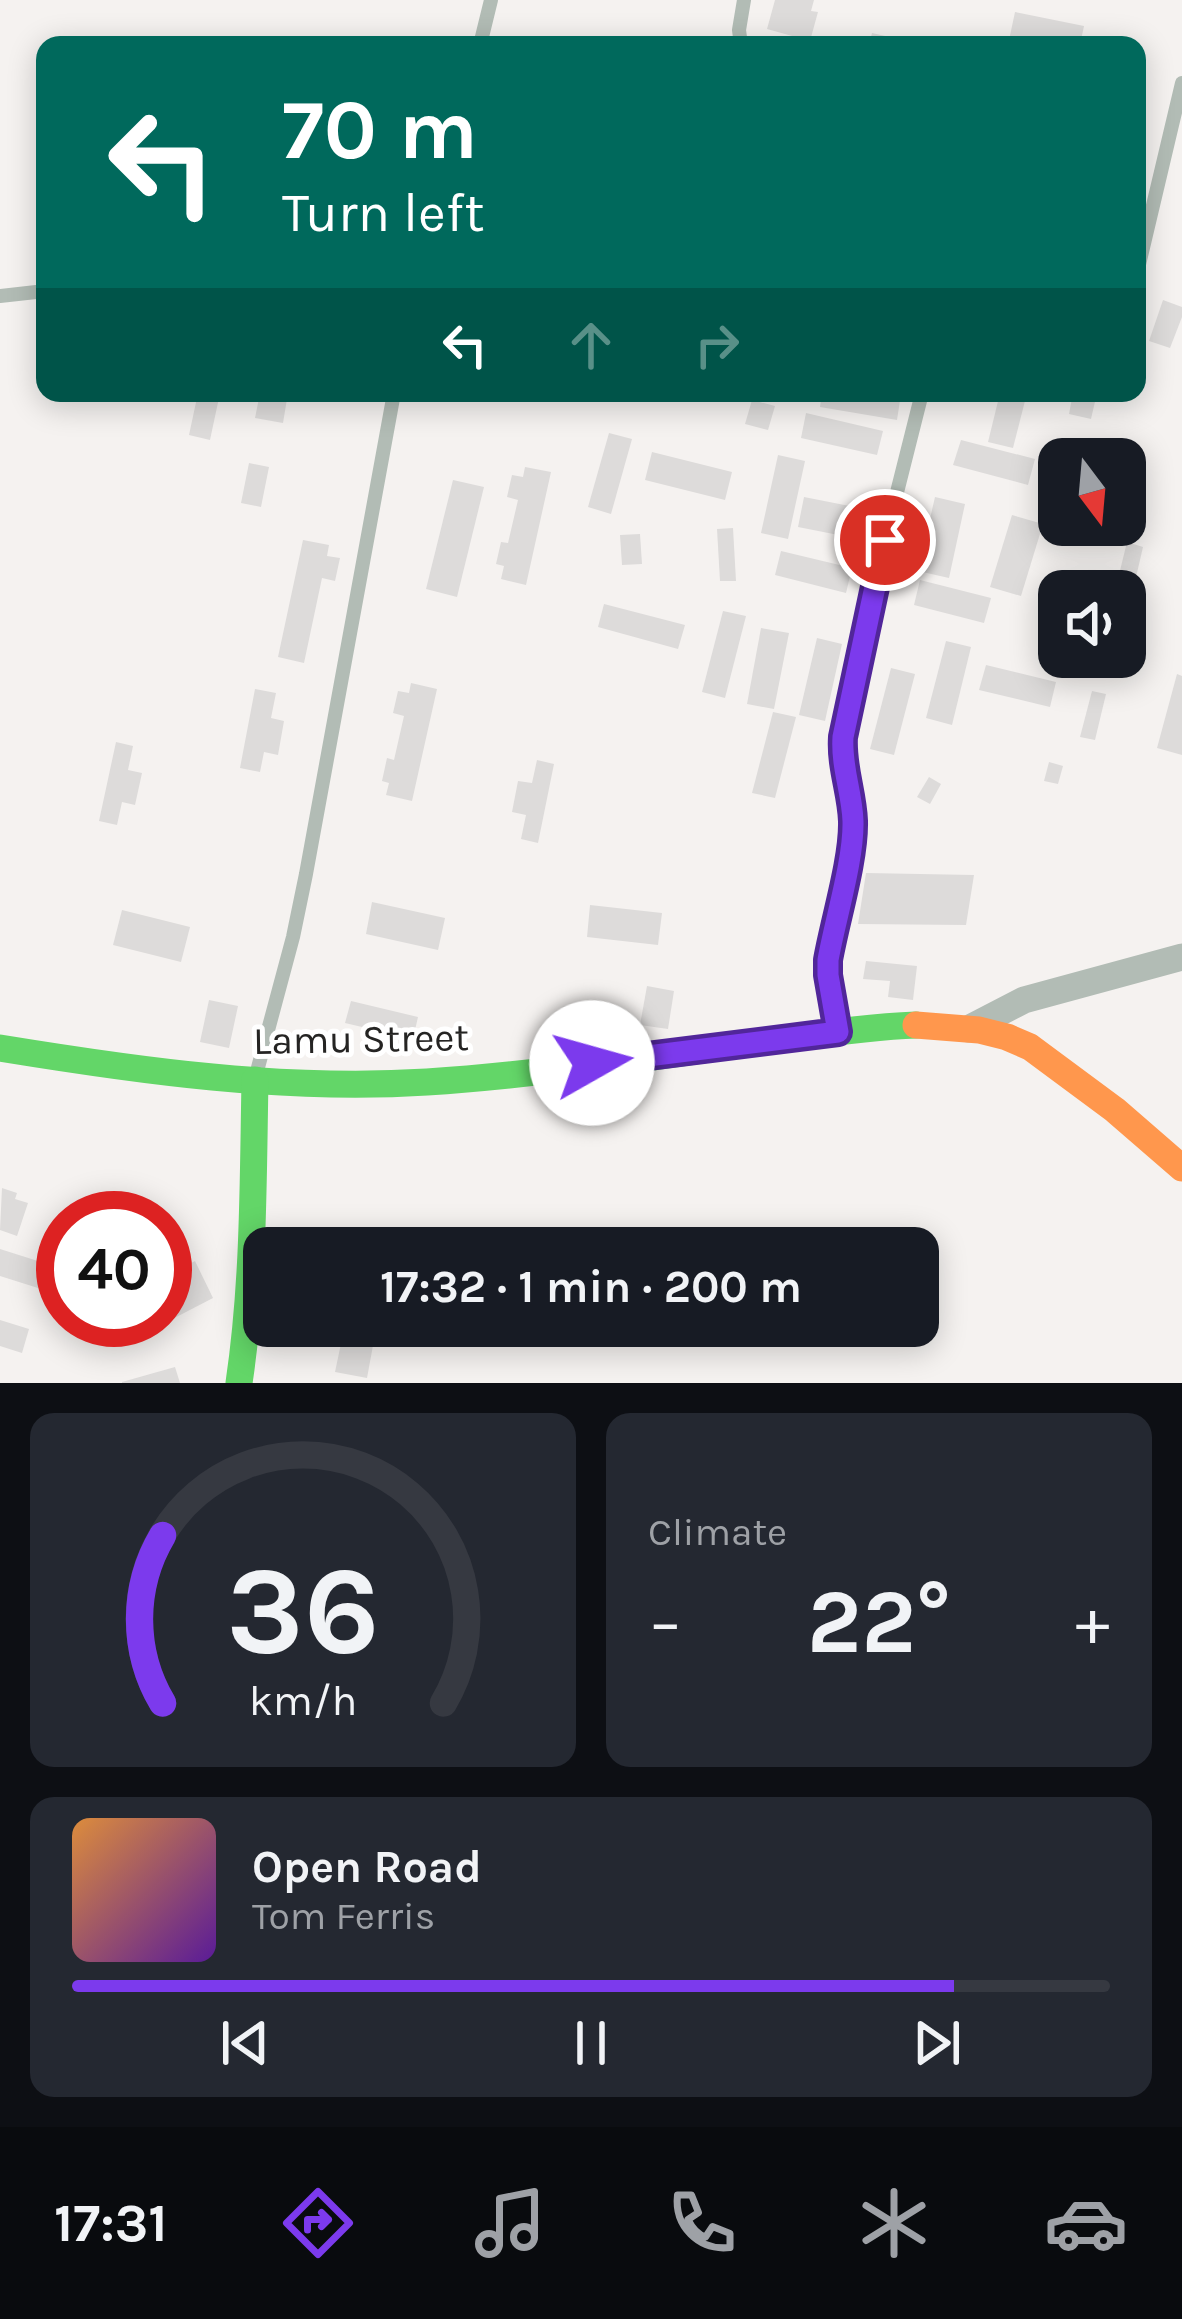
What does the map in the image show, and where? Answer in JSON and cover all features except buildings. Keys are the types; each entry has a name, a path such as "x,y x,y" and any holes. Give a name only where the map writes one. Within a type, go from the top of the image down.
{"street":[{"path":"968,1029 1024,1000 1182,957"},
{"name":"Lamu Street","path":"0,1048 187,1076 425,1082 838,1032 931,1026 968,1029 1006,1037 1039,1053 1146,1134 1182,1168"},
{"path":"239,1383 252,1272 255,1080"}],"lane":[{"path":"482,36 491,0"},
{"path":"740,36 744,0"},
{"path":"1146,235 1182,83"},
{"path":"0,296 36,292"},
{"path":"255,1080 306,874 392,402"},
{"path":"838,1032 828,960 853,819 842,761 843,737 920,402"}],"traffic: fast":[{"path":"0,1048 212,1077 373,1084 509,1075 916,1025"},
{"path":"239,1383 250,1270 255,1080"}],"traffic: slow":[{"path":"916,1025 979,1030 1030,1047 1115,1110 1182,1168"}],"route":[{"path":"592,1063 838,1032 828,960 853,819 842,761 843,737 885,540"}]}
